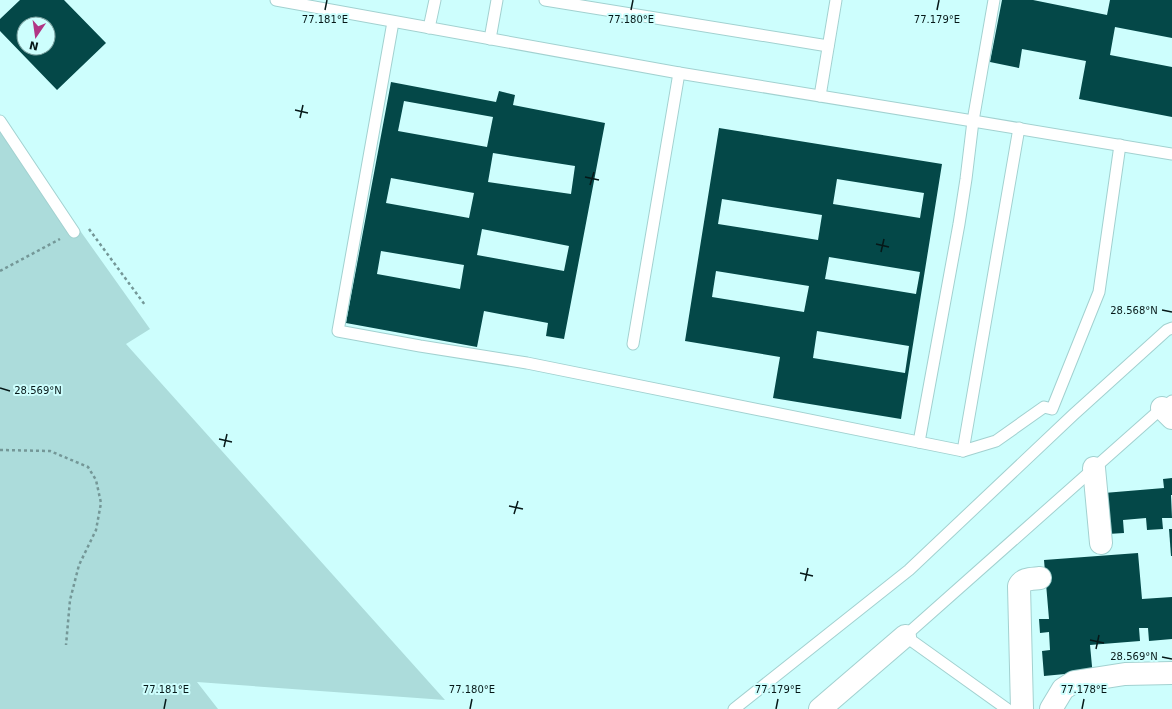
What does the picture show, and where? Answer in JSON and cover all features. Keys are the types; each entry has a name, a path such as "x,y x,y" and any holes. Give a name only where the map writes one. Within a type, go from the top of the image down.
{"street":[{"path":"1094,468 1101,543"},
{"path":"1022,709 1020,586 1025,580 1040,578"},
{"path":"820,709 905,636"},
{"path":"1051,709 1063,689 1074,682 1125,674 1172,673"}],"lane":[{"path":"276,0 679,73 973,120 1172,154"},
{"path":"429,28 435,0"},
{"path":"490,39 497,0"},
{"path":"545,0 828,46"},
{"path":"820,96 836,0"},
{"path":"919,442 959,224 973,120 994,0"},
{"path":"393,22 338,331 527,363 963,451 996,442 1044,407 1052,410 1099,292 1120,145"},
{"path":"633,344 679,73"},
{"path":"0,121 74,232"},
{"path":"963,451 1019,128"},
{"path":"734,709 909,570 1073,415 1167,330 1172,328"},
{"path":"1007,709 905,636 1094,468 1169,409"}],"path":[{"path":"0,271 86,225 146,305"},
{"path":"0,450 50,451 88,467 96,480 101,503 96,530 79,565 70,600 66,645"}],"green space":[{"path":"0,118 150,329 126,344 445,700 197,682 218,709 0,709"}],"building":[{"path":"20,0 64,0 106,43 57,90 24,56 56,56 56,16 16,16 16,48 0,31 0,19"},
{"path":"1002,0 1033,0 1107,15 1110,0 1172,0 1172,38 1115,27 1110,55 1172,67 1172,117 1079,99 1086,61 1022,49 1019,68 990,62"},
{"path":"391,82 496,102 499,91 515,95 513,105 605,123 564,339 546,336 548,323 484,311 477,347 346,323","holes":["404,101 493,117 487,147 398,131","493,153 575,166 571,194 488,182","391,178 474,193 469,218 386,203","482,229 569,246 564,271 477,255","381,251 464,265 460,289 377,274"]},
{"path":"719,128 942,164 901,419 773,398 780,357 685,341","holes":["837,179 924,193 920,218 833,204","722,199 822,215 818,240 718,224","829,257 920,272 916,294 825,279","716,271 809,286 804,312 712,297","817,331 909,346 905,373 813,358"]},
{"path":"1172,478 1172,518 1162,518 1163,529 1147,530 1146,518 1123,520 1124,533 1108,534 1104,493 1164,488 1163,479"},
{"path":"1169,529 1172,529 1172,556 1171,556"},
{"path":"1138,553 1142,599 1172,597 1172,639 1149,641 1148,628 1139,628 1140,641 1090,645 1093,677 1066,680 1065,674 1044,676 1042,651 1050,650 1049,632 1040,633 1039,619 1049,619 1044,560"}]}
